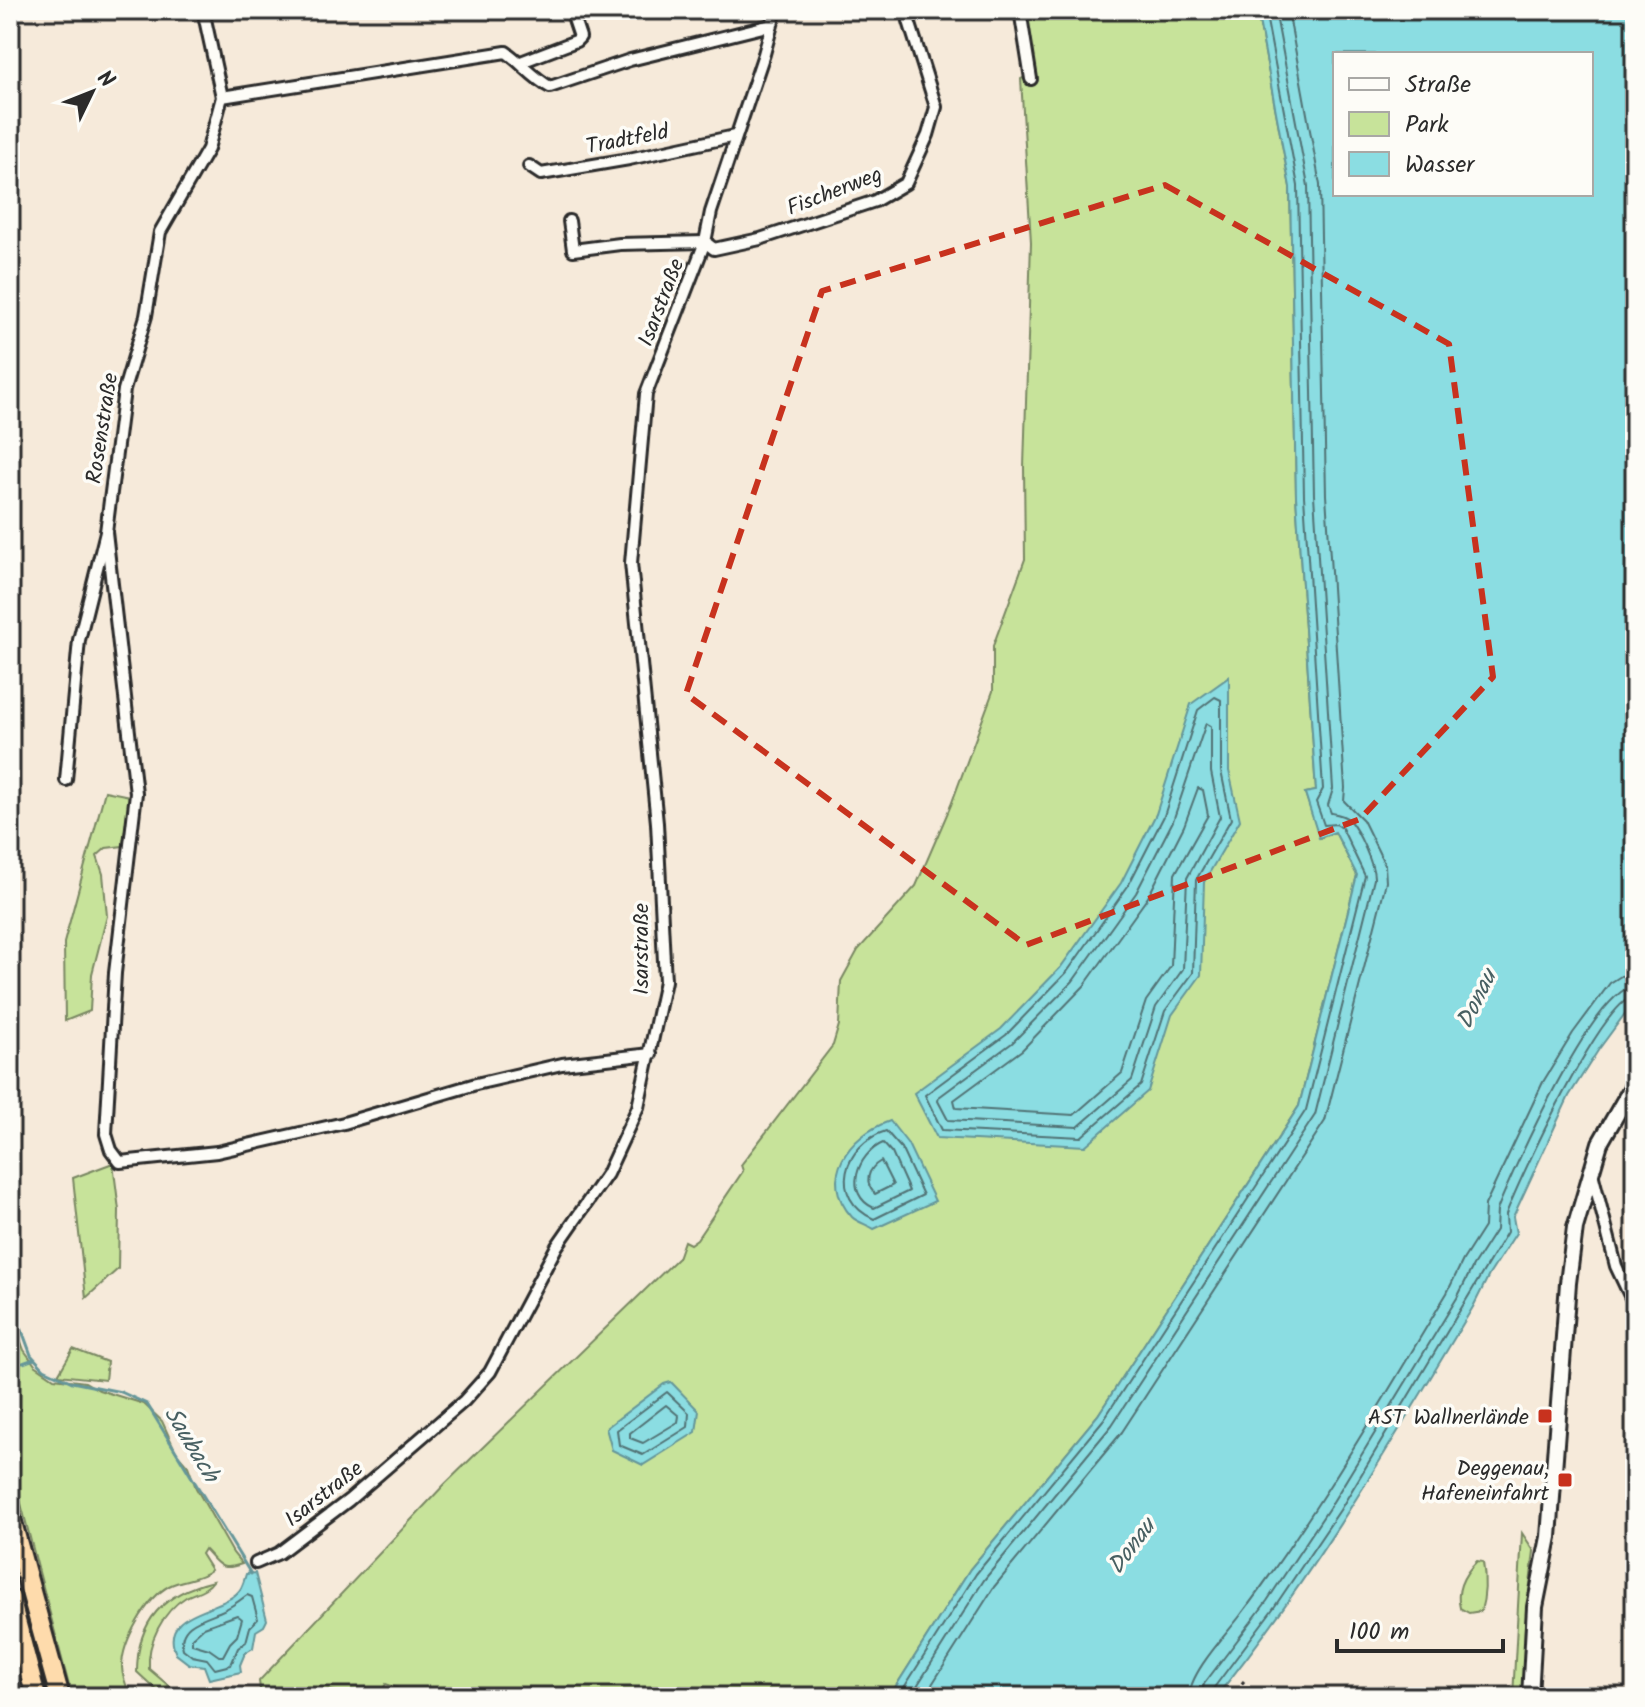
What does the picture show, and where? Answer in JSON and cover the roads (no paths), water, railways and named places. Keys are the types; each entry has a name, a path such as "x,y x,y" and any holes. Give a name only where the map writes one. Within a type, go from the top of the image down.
{"highway":[{"path":"10,1515 60,1697"},
{"path":"10,1598 36,1697"}],"main road":[{"path":"1530,1697 1535,1607 1549,1537 1575,1228 1600,1143 1635,1082"}],"street":[{"name":"Rosenstraße","path":"66,780 79,640 106,532 124,390 146,316 160,232 208,149 222,97 203,10"},
{"path":"521,62 580,37 571,10"},
{"name":"Isarstraße","path":"256,1563 279,1553 349,1500 464,1401 490,1372 557,1246 607,1174 638,1107 665,981 657,823 631,563 646,394 705,242 711,212 776,10"},
{"path":"1020,10 1031,79"},
{"name":"Fischerweg","path":"705,242 714,249 760,239 875,201 906,183 928,135 936,107 909,21"},
{"path":"222,97 506,52 521,62 537,80 550,87 630,60 771,25"},
{"name":"Tradtfeld","path":"529,166 541,174 735,136"},
{"name":"Isarstraße","path":"569,221 573,250 620,244 705,242"},
{"path":"106,532 136,793 115,973 106,1134 111,1150 120,1162 217,1152 344,1123 476,1084 562,1064 651,1054"},
{"path":"1591,1171 1616,1266 1635,1306"}],"water":[{"name":"Donau","path":"1257,10 1635,10 1635,1000 1569,1096 1513,1217 1516,1233 1443,1357 1319,1555 1216,1697 889,1697 970,1569 1098,1415 1299,1106 1357,875 1335,832 1319,838 1305,793 1316,791 1296,496 1290,187"},
{"path":"1229,677 1229,771 1240,820 1204,882 1201,975 1172,1015 1148,1091 1085,1146 937,1138 914,1093 1001,1029 1060,968 1121,883 1156,814 1191,704"},
{"path":"890,1121 908,1144 935,1201 874,1229 854,1219 842,1202 837,1188 838,1173 842,1160 862,1136"},
{"path":"671,1382 699,1411 696,1432 643,1465 612,1450 606,1428 664,1384"},
{"path":"255,1573 267,1620 256,1631 253,1648 245,1653 240,1665 241,1672 209,1679 204,1666 189,1664 176,1654 173,1640 175,1629 183,1620 231,1598 240,1589 246,1574"}],"waterway":[{"name":"Saubach","path":"10,1298 31,1355 44,1369 72,1382 121,1392 147,1404 251,1574"},
{"path":"23,1363 34,1359"}],"railway":[{"path":"1230,1697 1244,1681"}],"place":[{"name":"AST Wallnerlände","path":"1545,1416"},
{"name":"Deggenau, Hafeneinfahrt","path":"1565,1480"}]}
